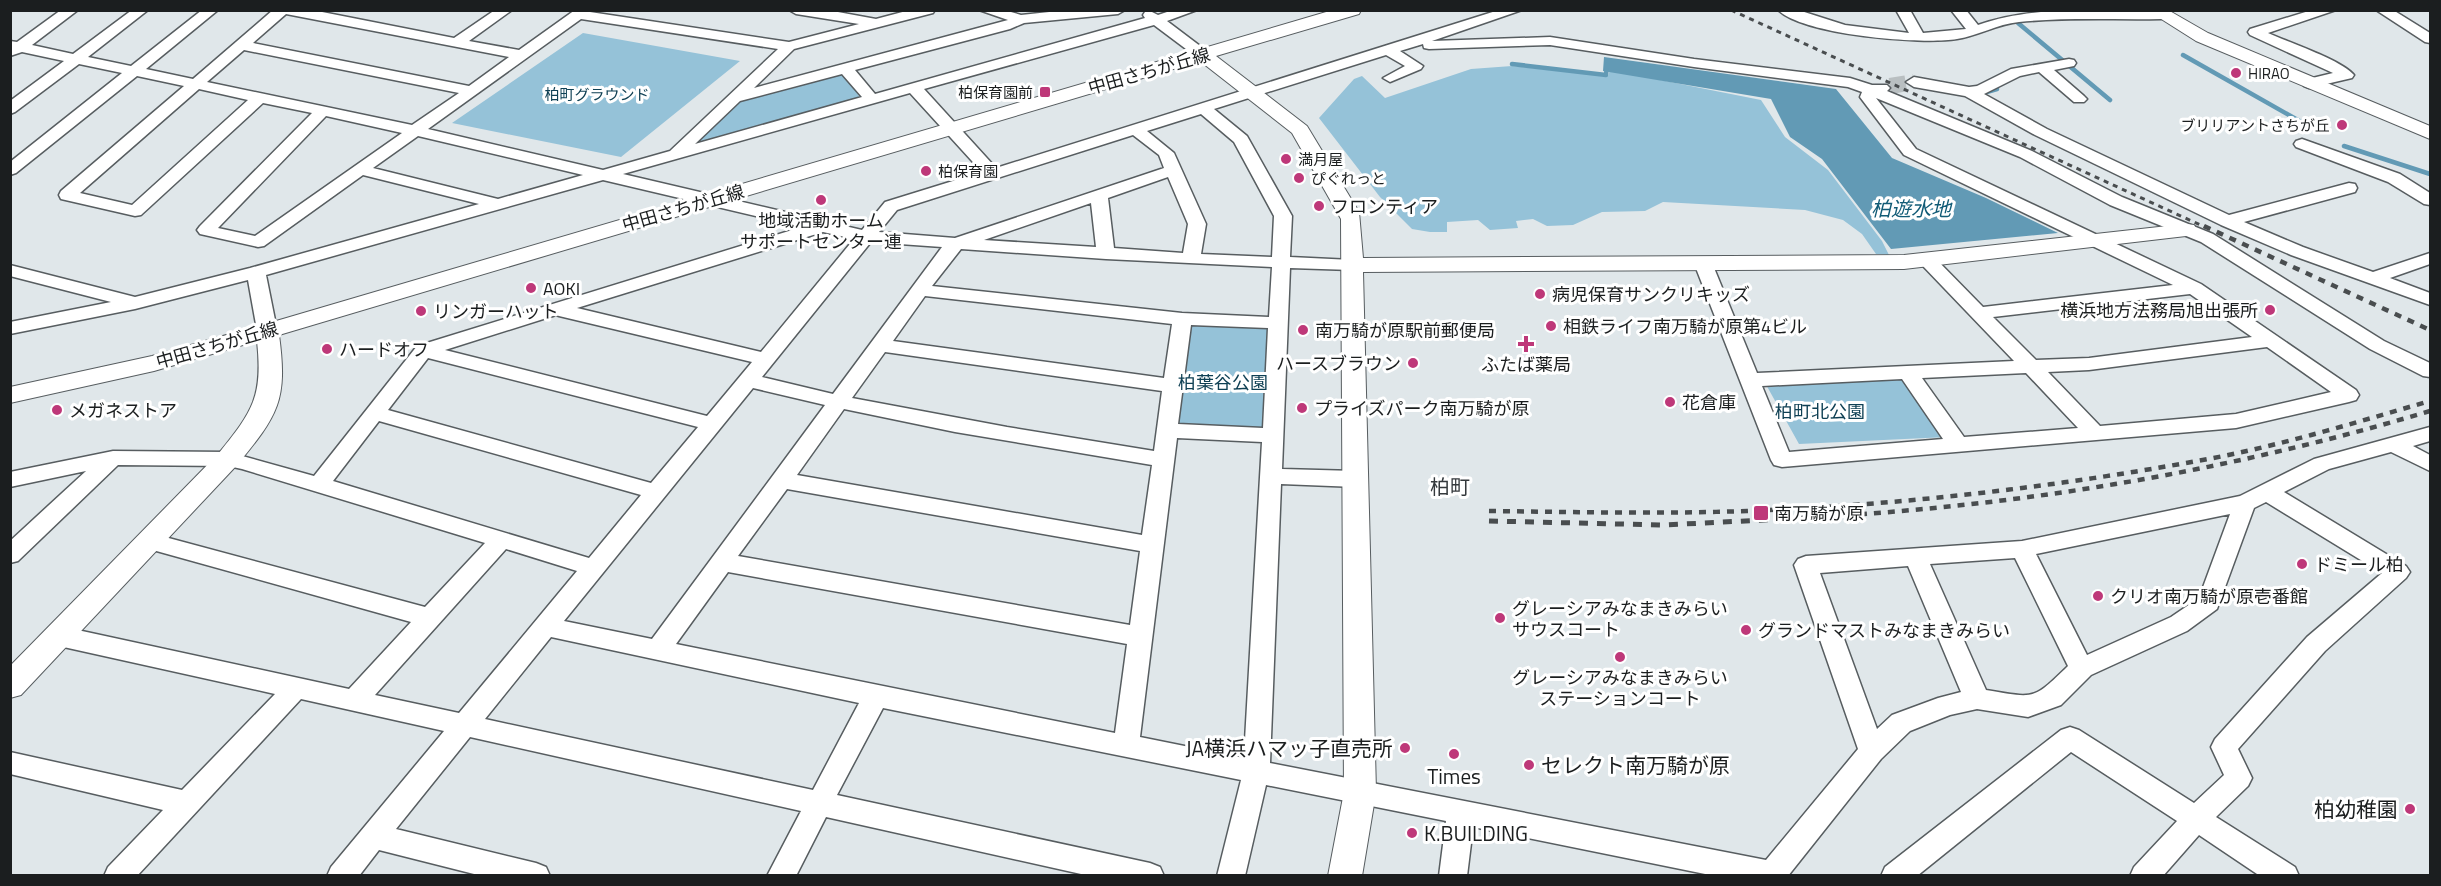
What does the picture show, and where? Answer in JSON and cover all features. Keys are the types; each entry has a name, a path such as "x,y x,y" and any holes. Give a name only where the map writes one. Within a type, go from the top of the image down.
{"street":[{"path":"14,49 71,10"},
{"path":"10,109 141,10"},
{"path":"10,170 211,10"},
{"path":"259,98 135,211 67,195 282,10"},
{"path":"288,10 521,55"},
{"path":"456,43 505,10"},
{"path":"640,24 657,10"},
{"path":"796,10 882,22"},
{"path":"323,111 206,230 258,242 582,13 789,46 928,10"},
{"path":"987,10 1023,19 1056,48"},
{"path":"10,328 135,303 256,272 1056,48 1151,15 1190,10"},
{"name":"中田さちが丘線","path":"10,396 154,363 1353,10"},
{"path":"341,876 868,237 891,206 1515,10"},
{"path":"1785,10 1836,26 1918,37 1953,36 1976,32 2004,15 2158,13 2202,37 2430,133"},
{"path":"1903,10 1918,37"},
{"path":"1958,10 1976,32"},
{"path":"2309,83 2347,75 2255,32 2329,10"},
{"path":"2383,10 2430,39"},
{"path":"734,98 1005,26 1023,19 1117,11"},
{"path":"1151,15 1300,130 1349,212 1352,265 1360,792 1345,876"},
{"path":"1410,43 1429,45 1550,41 1694,63 1850,83 2026,154 2116,201 2207,238 2377,345 2430,371"},
{"path":"242,45 473,91"},
{"path":"675,154 789,46"},
{"path":"14,49 76,59 417,131 868,237 1191,259 1352,265 1904,262 2186,230"},
{"path":"1388,50 1416,66 1390,78"},
{"path":"1969,92 1981,90 2016,72 2066,64"},
{"path":"845,68 872,100"},
{"path":"2043,68 2079,99"},
{"path":"1914,82 1969,92 2041,132 2227,220 2297,251 2430,299"},
{"path":"1870,90 1890,86"},
{"path":"914,88 993,174"},
{"path":"1703,263 1782,460 2236,421 2349,395 2194,288 1910,152 1868,98 1870,90"},
{"path":"1203,108 1241,139 1283,216 1256,771 1231,876"},
{"path":"1136,130 1166,153 1197,224 1191,259"},
{"path":"2302,144 2394,178 2430,200"},
{"path":"361,170 499,204"},
{"path":"658,650 947,252 957,243 1173,170"},
{"path":"2227,220 2349,188"},
{"path":"1099,196 1106,254"},
{"path":"319,484 424,350 820,226"},
{"path":"2374,278 2430,258"},
{"path":"1927,260 2095,433"},
{"path":"10,270 135,303"},
{"path":"10,686 228,459 248,435 270,392 271,377 267,330 256,272"},
{"path":"1979,313 2194,288"},
{"path":"920,290 1182,319 1278,323"},
{"path":"558,309 766,359"},
{"path":"1126,745 1182,319"},
{"path":"1750,380 2089,364 2270,341"},
{"path":"879,345 1173,386"},
{"path":"424,350 713,424"},
{"path":"1908,373 1958,445"},
{"path":"748,380 838,403 971,429 1164,460"},
{"path":"375,413 657,492"},
{"path":"1167,430 1273,435"},
{"path":"1872,751 1806,565 2022,549 2256,498 2322,464 2430,434"},
{"path":"2393,444 2430,464"},
{"path":"10,555 113,458"},
{"path":"10,480 113,458 228,459 319,484 595,568"},
{"path":"1271,476 1356,479"},
{"path":"782,480 1152,545"},
{"path":"546,627 876,696 1776,873 1872,751 1901,723 1947,705 1977,699 2028,707 2052,698 2082,668 2179,624 2209,603 2256,498"},
{"path":"2144,876 2197,818 2238,778 2224,747 2316,644 2398,572 2256,498"},
{"path":"353,702 502,540"},
{"path":"150,541 430,618"},
{"path":"2022,549 2082,668"},
{"path":"1916,558 1977,699"},
{"path":"722,562 1141,637"},
{"path":"58,636 353,702 820,801 1150,876"},
{"path":"118,876 296,689"},
{"path":"781,876 876,696"},
{"path":"1895,876 2070,738 2285,876"},
{"path":"10,763 186,803"},
{"path":"1453,876 1461,812"},
{"path":"373,836 536,876"}],"green space":[{"name":"柏町グラウンド","path":"583,33 740,61 621,157 452,123"},
{"path":"1512,66 1608,76 1610,70 1761,100 1785,137 1828,170 1882,241 1889,255 1876,254 1862,234 1843,220 1805,210 1663,202 1645,211 1602,212 1573,225 1547,226 1533,219 1516,221 1518,228 1490,230 1478,220 1447,222 1447,232 1412,229 1380,197 1319,118 1354,79 1362,76 1385,98 1471,69"},
{"path":"843,72 861,99 690,146 738,100"},
{"name":"柏葉谷公園","path":"1190,325 1268,328 1262,429 1175,424"},
{"name":"柏町北公園","path":"1905,375 1947,437 1799,444 1764,381"}],"water":[{"name":"柏遊水地","path":"1604,57 1836,89 1892,158 1986,198 2058,233 1891,249 1822,159 1790,137 1771,99 1603,71"}],"waterway":[{"path":"2018,23 2110,100"},
{"path":"2183,55 2310,127"},
{"path":"1512,64 1606,75 1607,65"},
{"path":"1980,94 1997,89"},
{"path":"2344,146 2430,174"}],"tunnel":[{"path":"1890,86 1914,82"}],"railway":[{"path":"1731,10 2207,228"},
{"path":"2204,226 2430,330"},
{"path":"1489,511 1650,513 1747,511 1863,504 1978,493 2094,478 2208,459 2320,433 2430,401"},
{"path":"1818,517 1974,504 2127,482 2279,451 2430,411"},
{"path":"1489,521 1664,525 1843,516"}],"place":[{"name":"HIRAO","path":"2236,73"},
{"name":"柏保育園前","path":"1045,92"},
{"name":"ブリリアントさちが丘","path":"2342,125"},
{"name":"満月屋","path":"1286,159"},
{"name":"柏保育園","path":"926,171"},
{"name":"ぴぐれっと","path":"1299,178"},
{"name":"地域活動ホーム サポートセンター連","path":"821,200"},
{"name":"フロンティア","path":"1319,206"},
{"name":"AOKI","path":"531,288"},
{"name":"病児保育サンクリキッズ","path":"1540,294"},
{"name":"横浜地方法務局旭出張所","path":"2270,310"},
{"name":"リンガーハット","path":"421,311"},
{"name":"相鉄ライフ南万騎が原第4ビル","path":"1551,326"},
{"name":"南万騎が原駅前郵便局","path":"1303,330"},
{"name":"ふたば薬局","path":"1526,344"},
{"name":"ハードオフ","path":"327,349"},
{"name":"ハースブラウン","path":"1413,363"},
{"name":"花倉庫","path":"1670,402"},
{"name":"プライズパーク南万騎が原","path":"1302,408"},
{"name":"メガネストア","path":"57,410"},
{"name":"南万騎が原","path":"1761,513"},
{"name":"ドミール柏","path":"2302,564"},
{"name":"クリオ南万騎が原壱番館","path":"2098,596"},
{"name":"グレーシアみなまきみらい サウスコート","path":"1500,618"},
{"name":"グランドマストみなまきみらい","path":"1746,630"},
{"name":"グレーシアみなまきみらい ステーションコート","path":"1620,657"},
{"name":"JA横浜ハマッ子直売所","path":"1405,748"},
{"name":"Times","path":"1454,754"},
{"name":"セレクト南万騎が原","path":"1529,765"},
{"name":"柏幼稚園","path":"2410,809"},
{"name":"K.BUILDING","path":"1412,833"}],"district":[{"name":"柏町","path":"1450,486"}]}
